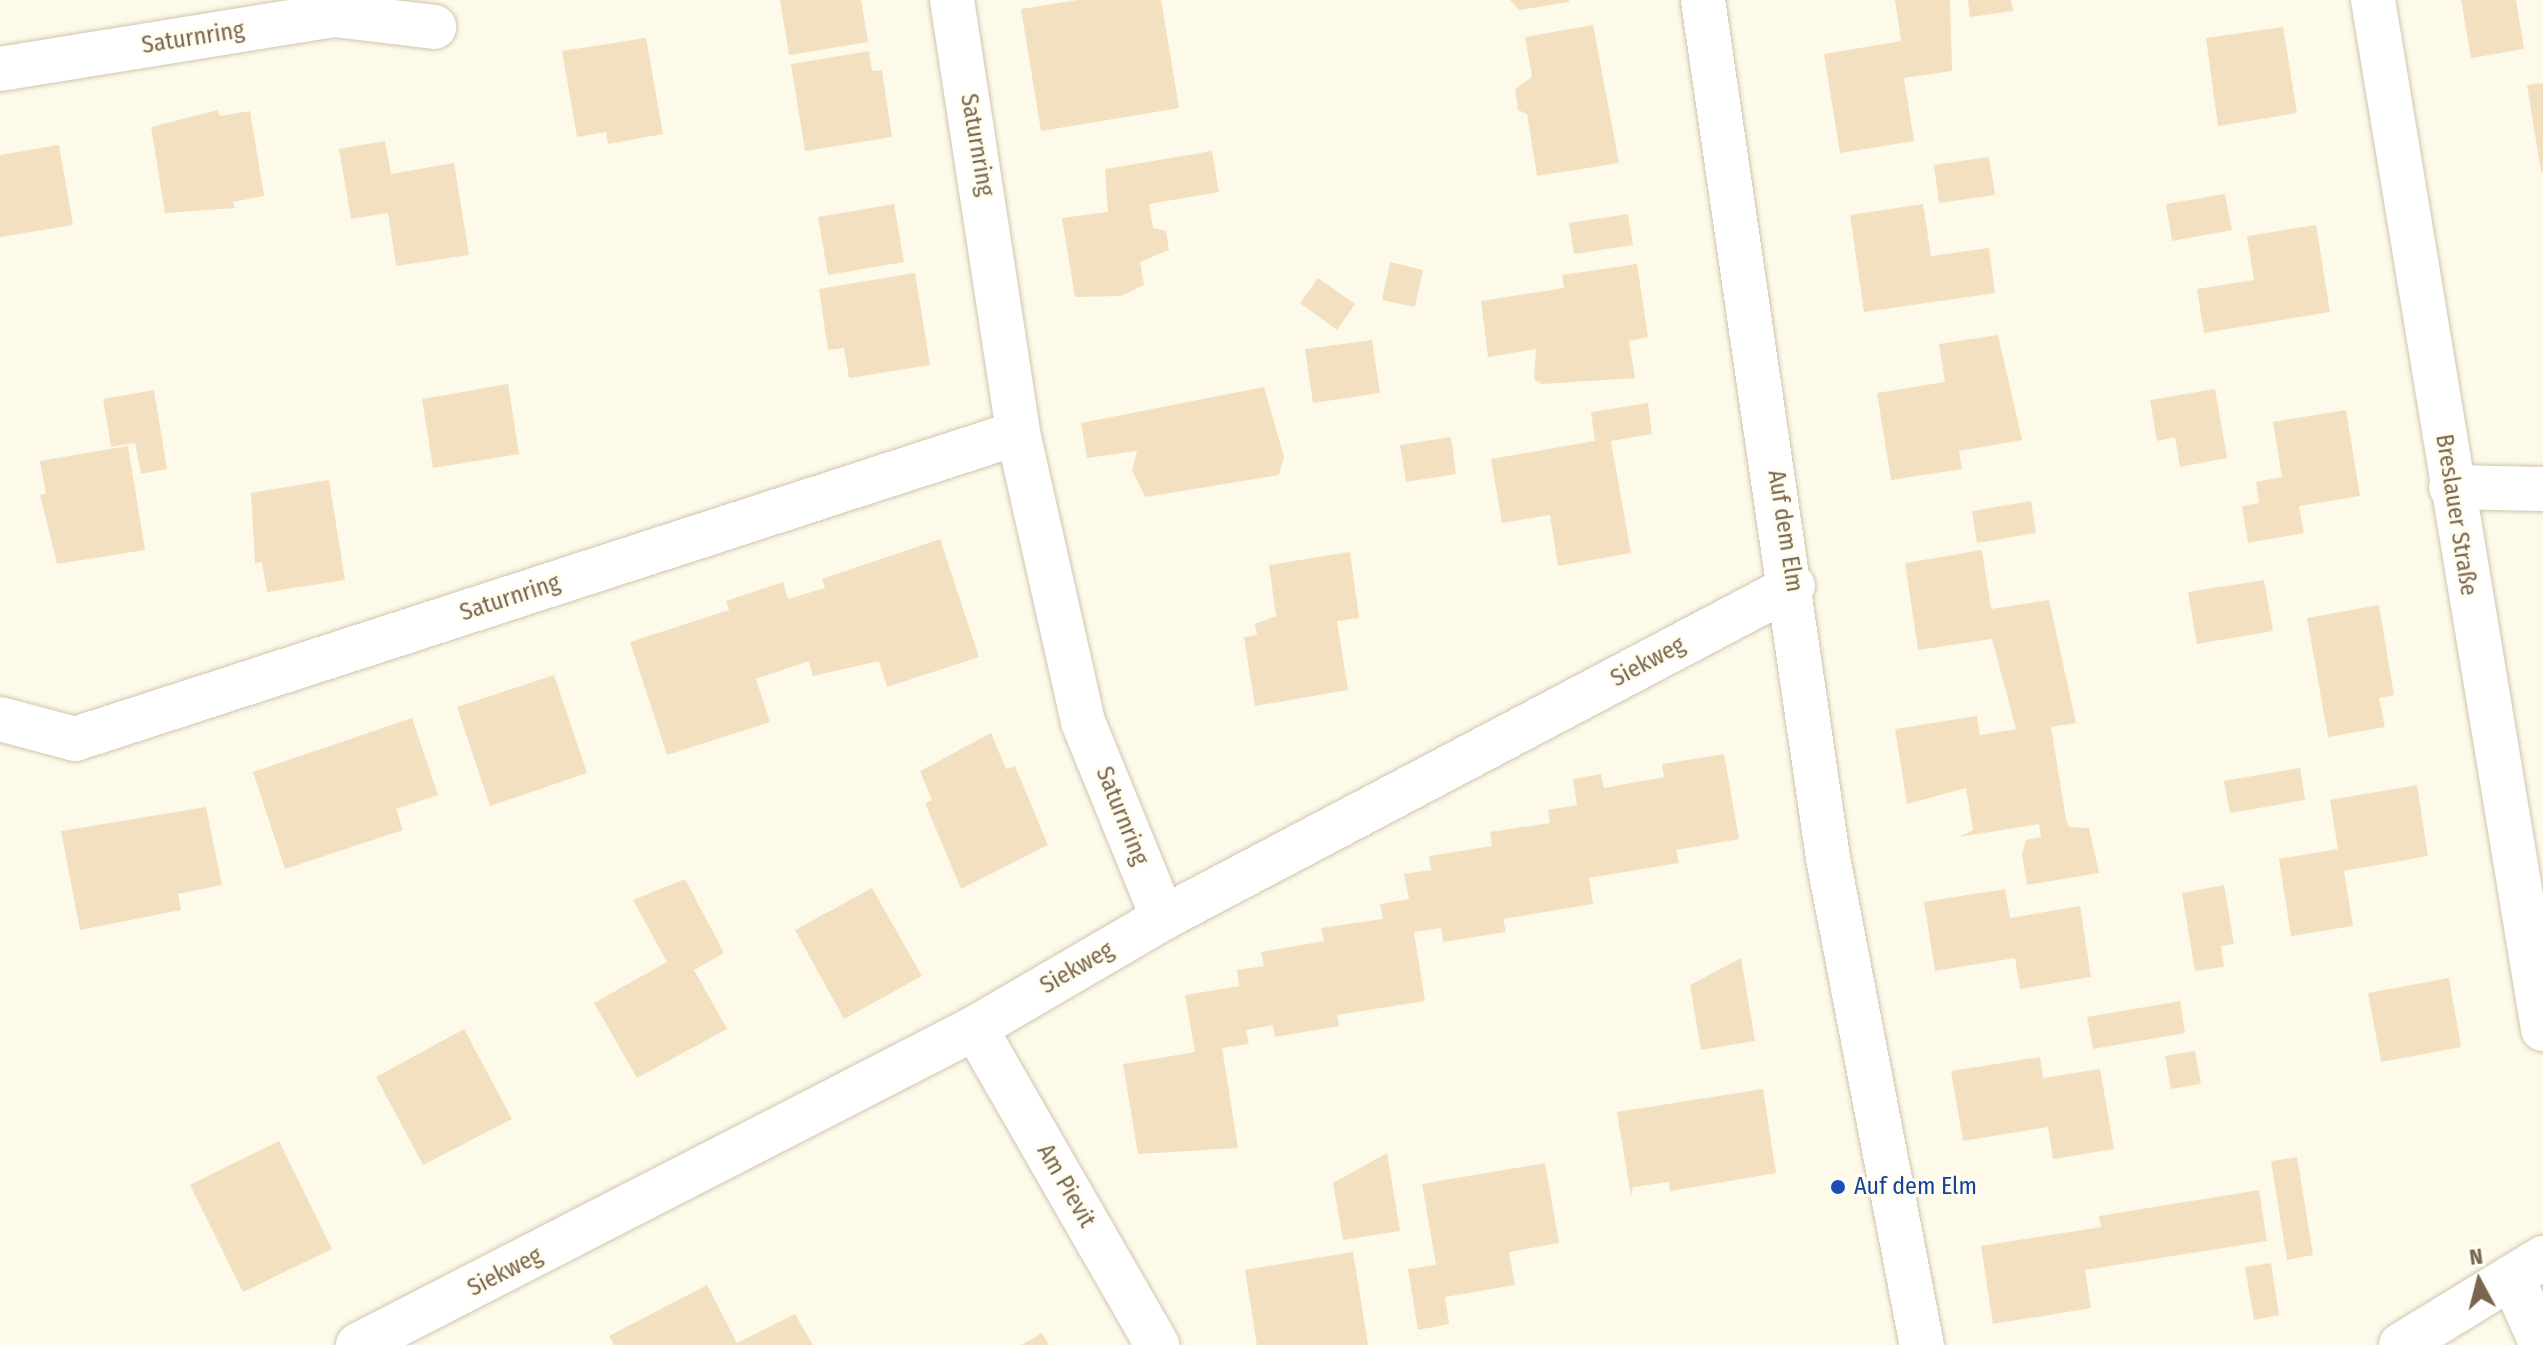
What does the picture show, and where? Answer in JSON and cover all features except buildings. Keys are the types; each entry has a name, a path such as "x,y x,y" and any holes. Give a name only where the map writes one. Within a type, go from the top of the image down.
{"street":[{"name":"Saturnring","path":"952,0 1018,433 1083,722 1163,918"},
{"name":"Auf dem Elm","path":"1703,0 1793,586 1828,858 1922,1345"},
{"name":"Breslauer Straße","path":"2373,0 2451,487 2543,1029"},
{"name":"Saturnring","path":"0,69 334,15 434,27"},
{"name":"Saturnring","path":"0,719 75,739 1018,433"},
{"path":"2451,487 2543,489"},
{"name":"Siekweg","path":"358,1345 975,1028 1163,918 1793,586"},
{"name":"Am Pievit","path":"975,1028 1157,1345"},
{"path":"2401,1345 2528,1267 2542,1345"}],"place":[{"name":"Auf dem Elm","path":"1838,1187"}]}
